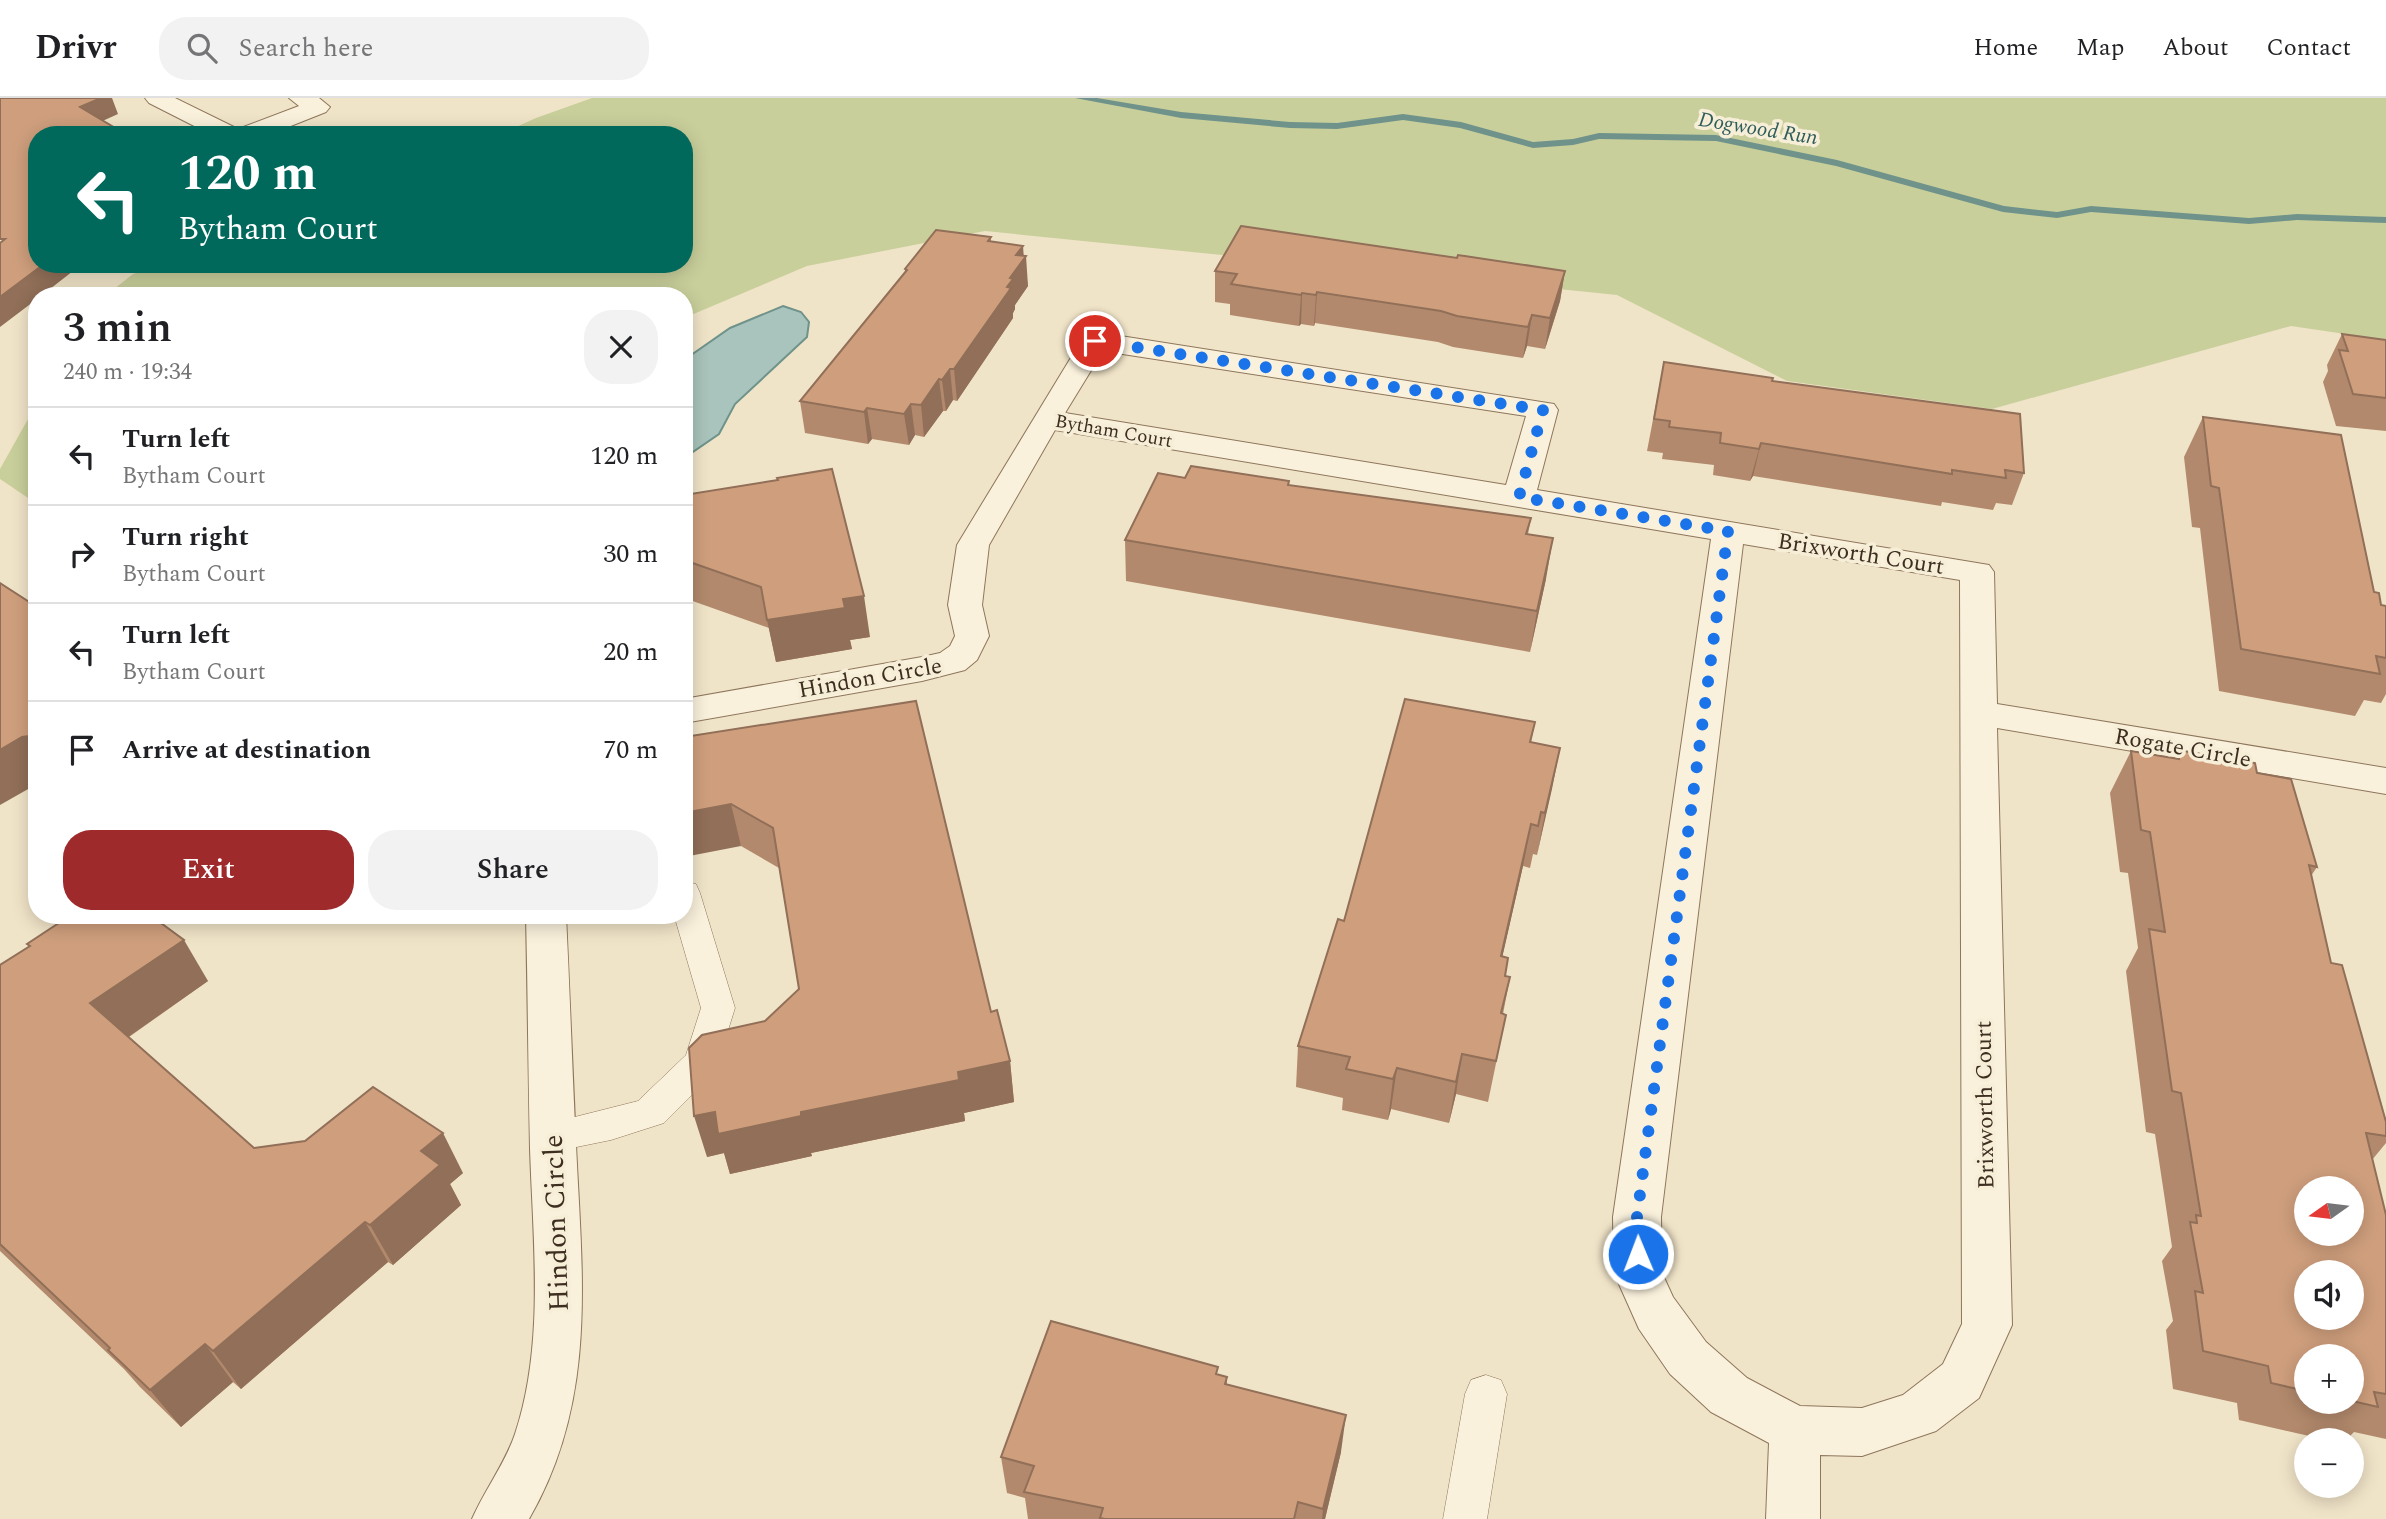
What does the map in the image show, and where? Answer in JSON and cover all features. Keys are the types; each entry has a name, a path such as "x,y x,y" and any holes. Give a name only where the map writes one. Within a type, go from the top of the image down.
{"street":[{"path":"157,98 213,126"},
{"path":"269,126 318,107 301,98"},
{"name":"Bytham Court","path":"1519,497 1543,410 1095,341 1046,419 1519,497 1728,531"},
{"name":"Hindon Circle","path":"693,709 952,662 965,652 972,636 965,605 973,545 1046,419"},
{"name":"Brixworth Court","path":"1728,531 1977,572 1980,713 1986,1325 1961,1381 1918,1414 1862,1432 1795,1430 1729,1395 1688,1358 1656,1313 1639,1273 1637,1217 1728,531"},
{"name":"Rogate Circle","path":"1980,713 2386,781"},
{"name":"Hindon Circle","path":"499,1519 516,1495 547,1417 559,1336 546,924"},
{"path":"1793,1519 1795,1430"}],"lane":[{"path":"552,1137 611,1125 651,1112 702,1062 719,1008 693,923"},
{"path":"1465,1519 1486,1394"}],"green space":[{"path":"592,98 2386,98 2386,340 2291,326 1992,409 1787,381 1617,295 985,231 807,266 693,314 693,287 116,287 136,273 693,273 693,126 519,126"},
{"path":"28,419 28,498 0,479 0,469"}],"water":[{"path":"783,306 801,312 809,322 807,337 735,404 719,434 693,452 693,354 730,328"}],"building":[{"path":"0,98 101,98 80,107 112,126 28,126 28,273 32,273 0,297 0,243 5,239 0,239"},
{"path":"1241,226 1565,271 1550,318 1532,315 1528,327 1317,292 1316,295 1301,295 1231,284 1237,274 1215,271"},
{"path":"936,230 991,237 988,241 1023,246 1016,255 1026,256 1010,278 1013,279 1007,287 1011,288 954,369 950,369 942,380 939,379 921,405 911,404 904,414 867,408 864,412 800,401 907,270 905,269"},
{"path":"2342,334 2386,340 2386,398 2353,394 2339,350 2348,351"},
{"path":"1664,362 1773,378 1772,381 2020,414 2024,473 2005,470 2006,478 1952,470 1952,474 1761,443 1759,449 1720,443 1721,433 1669,427 1670,421 1654,419"},
{"path":"2203,417 2341,435 2374,592 2379,593 2381,605 2386,606 2386,658 2376,656 2380,674 2241,649 2219,488 2211,486"},
{"path":"1191,466 1289,481 1288,485 1531,518 1526,534 1553,538 1537,611 1125,540 1158,473 1185,478"},
{"path":"832,469 864,596 843,599 845,608 767,620 761,587 693,563 693,494 778,480 777,478"},
{"path":"0,583 28,601 28,736 0,750"},
{"path":"1405,699 1535,722 1530,742 1560,748 1545,813 1541,812 1538,826 1531,824 1501,956 1508,958 1505,976 1510,977 1501,1013 1506,1015 1496,1061 1462,1054 1456,1082 1397,1068 1393,1079 1346,1069 1350,1057 1298,1046 1338,919 1344,921"},
{"path":"916,701 991,1012 997,1010 1010,1061 958,1072 959,1080 801,1112 801,1116 718,1134 715,1112 694,1116 689,1048 702,1035 765,1021 799,989 773,828 731,804 693,811 693,736"},
{"path":"2178,750 2255,763 2257,773 2291,779 2317,867 2309,865 2331,963 2342,965 2386,1122 2386,1136 2366,1133 2386,1215 2386,1394 2374,1392 2378,1407 2364,1404 2364,1344 2294,1344 2294,1388 2271,1383 2268,1366 2203,1351 2195,1291 2203,1293 2190,1222 2197,1223 2196,1215 2201,1216 2181,1093 2172,1091 2149,929 2165,932 2150,832 2141,830 2131,751 2179,759"},
{"path":"57,924 162,924 184,940 90,1003 254,1148 305,1141 373,1087 443,1133 421,1151 440,1165 370,1225 365,1222 213,1351 205,1344 150,1390 108,1350 110,1348 0,1244 0,965 30,946 27,944"},
{"path":"1051,1321 1218,1367 1216,1374 1227,1377 1225,1384 1346,1415 1323,1509 1298,1502 1294,1519 1105,1519 1100,1518 1103,1508 1024,1492 1034,1466 1001,1457"}],"waterway":[{"name":"Dogwood Run","path":"1080,98 1181,115 1290,125 1337,126 1403,117 1461,125 1533,145 1573,142 1599,136 1716,138 1837,163 2003,209 2057,215 2091,209 2249,221 2297,217 2386,220"}],"route":[{"path":"1095,341 1543,410 1519,497 1728,531 1637,1217 1638,1254"}]}
